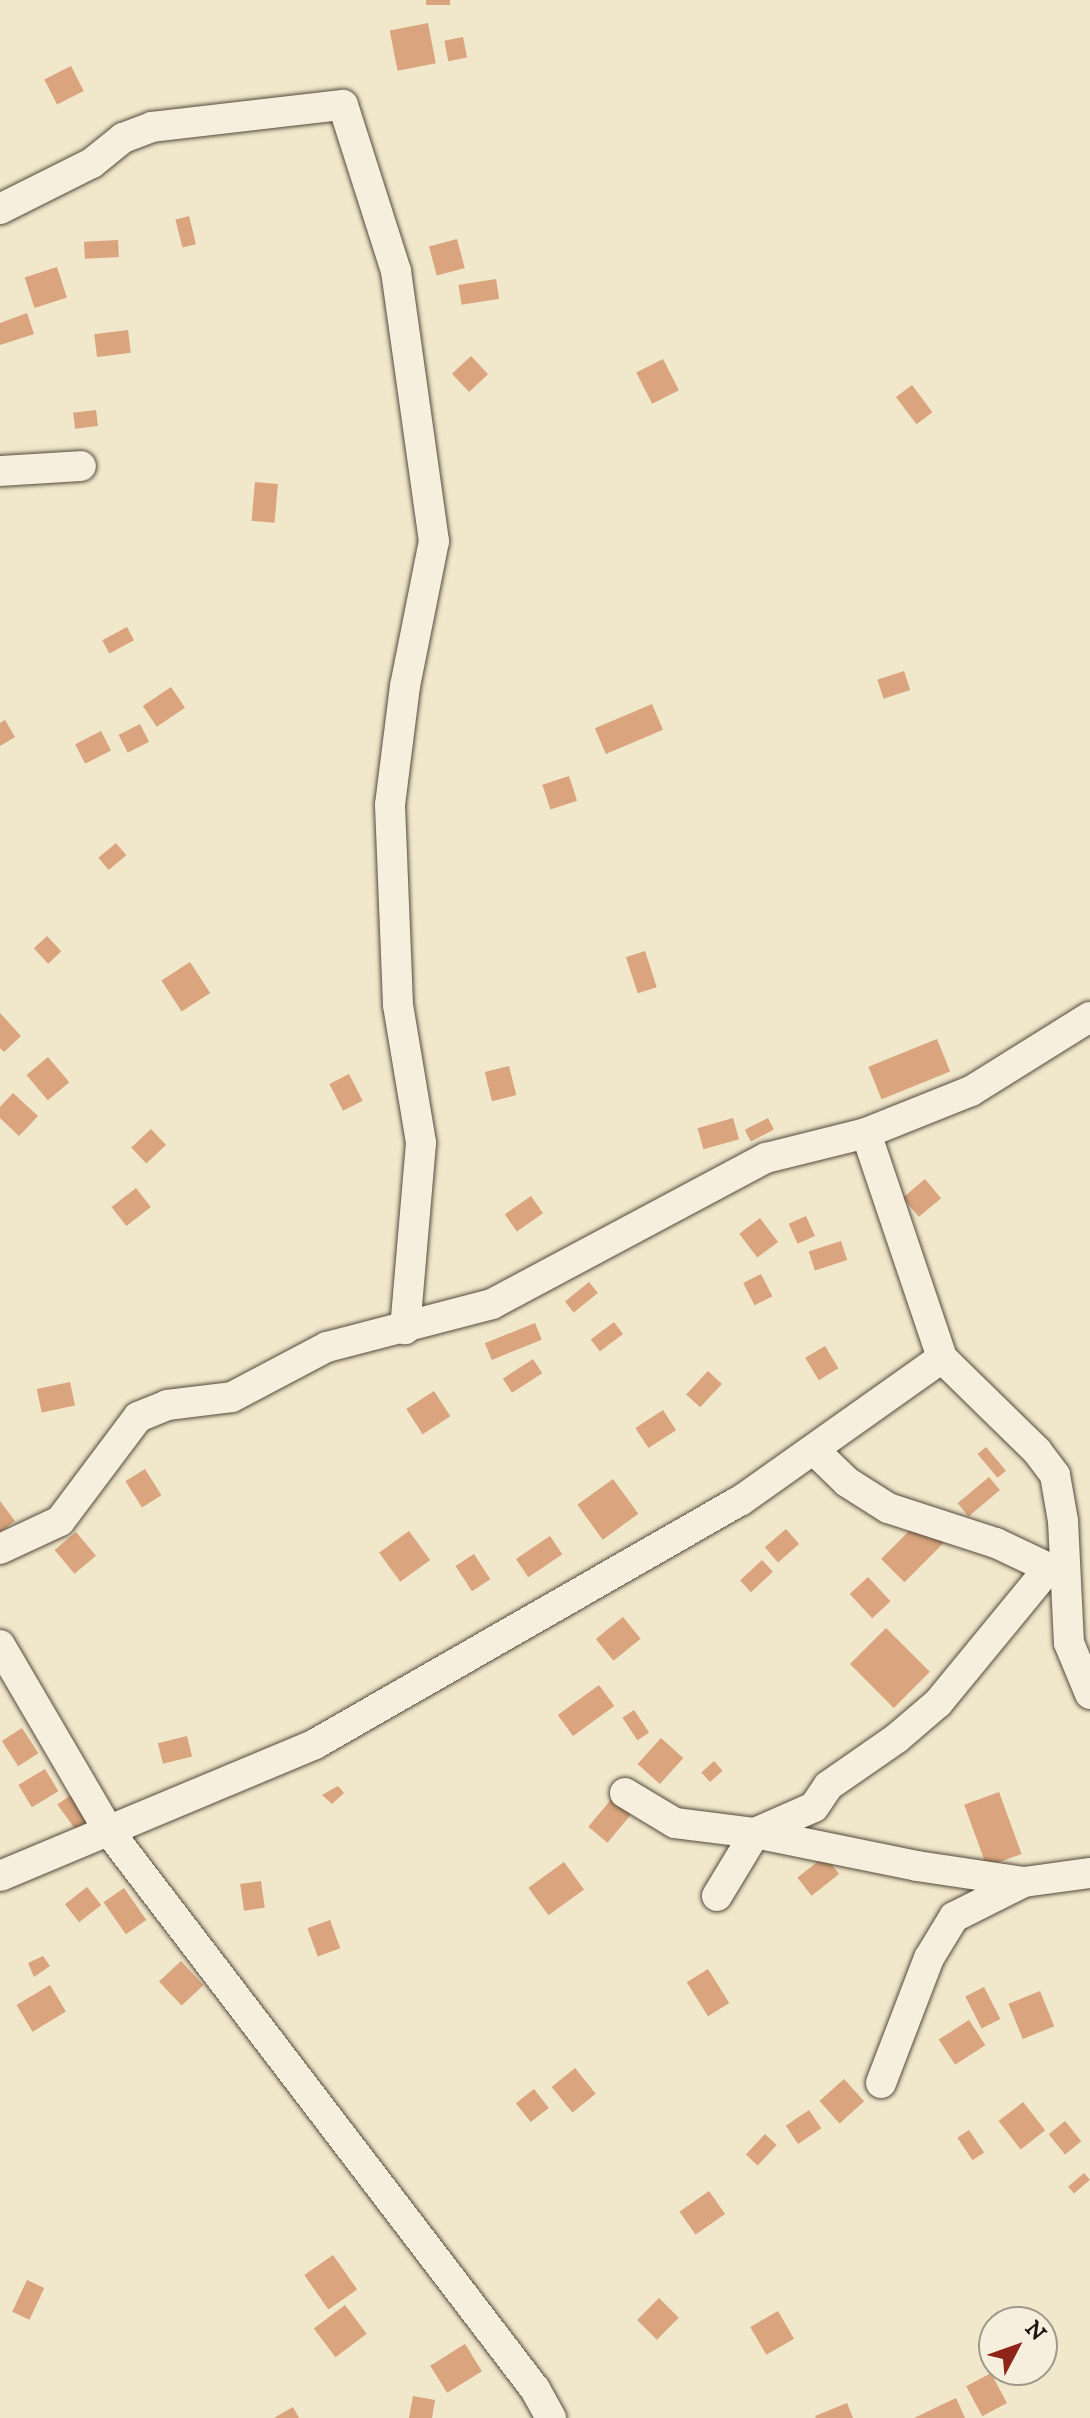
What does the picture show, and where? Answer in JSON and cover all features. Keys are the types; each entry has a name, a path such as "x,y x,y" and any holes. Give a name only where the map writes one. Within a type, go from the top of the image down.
{"street":[{"path":"0,209 92,163 123,138 152,127 343,105 396,271 434,541 405,686 390,805 398,1005 421,1143 405,1329"},
{"path":"0,471 81,466"},
{"path":"0,1549 60,1521 138,1417 167,1405 232,1397 327,1347 492,1304 766,1158 866,1133 971,1091 1090,1017"},
{"path":"866,1133 942,1358 1037,1451 1055,1475 1063,1521 1056,1570 1069,1643 1090,1694"},
{"path":"0,1876 315,1744 740,1501 942,1358"},
{"path":"814,1450 847,1482 888,1508 996,1543 1056,1570"},
{"path":"717,1896 755,1833 814,1807 828,1786 938,1703 1056,1570"},
{"path":"0,1645 108,1830 535,2389 551,2418"},
{"path":"625,1793 675,1823 755,1833 1024,1882"},
{"path":"881,2083 929,1958 954,1917 981,1899 1024,1882 1090,1873"}],"building":[{"path":"426,0 450,0 450,5 426,5"},
{"path":"428,23 436,63 398,71 390,30"},
{"path":"463,37 467,58 448,61 444,41"},
{"path":"71,66 84,91 57,105 44,80"},
{"path":"189,216 196,244 182,248 175,219"},
{"path":"457,239 465,268 437,275 429,247"},
{"path":"118,240 119,257 85,259 84,242"},
{"path":"57,267 67,297 35,308 25,278"},
{"path":"496,279 499,299 462,305 458,285"},
{"path":"27,313 34,334 0,345 0,323"},
{"path":"128,330 131,353 97,357 94,334"},
{"path":"471,356 488,374 469,392 452,374"},
{"path":"663,359 679,390 652,404 636,373"},
{"path":"912,385 932,412 916,424 896,397"},
{"path":"96,410 98,426 75,429 73,413"},
{"path":"255,482 278,484 275,523 252,521"},
{"path":"127,627 134,640 109,653 102,640"},
{"path":"904,671 910,690 884,699 877,680"},
{"path":"171,687 185,708 157,727 143,706"},
{"path":"652,704 663,730 606,754 595,728"},
{"path":"5,720 15,737 0,746 0,723"},
{"path":"140,724 149,742 128,753 119,735"},
{"path":"101,731 111,751 85,764 75,744"},
{"path":"569,776 577,801 550,809 542,785"},
{"path":"116,843 126,855 109,870 98,858"},
{"path":"47,936 61,951 48,964 34,948"},
{"path":"645,951 657,987 638,993 626,957"},
{"path":"190,962 210,993 182,1012 161,981"},
{"path":"0,1013 21,1036 4,1052 0,1048"},
{"path":"937,1039 950,1071 881,1099 868,1067"},
{"path":"48,1057 69,1082 48,1100 27,1075"},
{"path":"509,1066 516,1095 492,1101 485,1072"},
{"path":"349,1074 363,1101 343,1111 329,1084"},
{"path":"13,1093 38,1116 19,1136 0,1118 0,1107"},
{"path":"733,1118 739,1139 703,1149 697,1128"},
{"path":"768,1118 774,1130 751,1141 745,1130"},
{"path":"151,1129 166,1145 146,1164 131,1147"},
{"path":"925,1179 941,1198 919,1217 903,1198"},
{"path":"136,1188 151,1207 126,1226 112,1207"},
{"path":"531,1196 543,1213 517,1232 505,1214"},
{"path":"806,1216 815,1236 798,1244 789,1224"},
{"path":"760,1218 778,1242 757,1258 739,1234"},
{"path":"841,1241 847,1260 815,1271 809,1252"},
{"path":"761,1274 772,1296 755,1305 743,1283"},
{"path":"589,1282 598,1293 574,1312 565,1302"},
{"path":"614,1322 623,1334 600,1351 591,1339"},
{"path":"535,1323 542,1340 492,1360 485,1343"},
{"path":"825,1346 838,1368 819,1380 805,1358"},
{"path":"533,1359 542,1373 512,1393 503,1379"},
{"path":"708,1371 722,1384 700,1407 686,1394"},
{"path":"70,1382 75,1405 42,1413 37,1389"},
{"path":"434,1391 450,1416 423,1434 406,1409"},
{"path":"663,1410 676,1430 648,1448 635,1428"},
{"path":"986,1447 1006,1471 997,1478 978,1454"},
{"path":"145,1469 161,1495 142,1507 125,1481"},
{"path":"989,1477 1000,1490 969,1516 958,1503"},
{"path":"613,1479 638,1514 603,1540 577,1505"},
{"path":"0,1501 15,1521 0,1532"},
{"path":"920,1520 943,1543 904,1582 881,1559"},
{"path":"786,1529 799,1544 778,1562 765,1547"},
{"path":"409,1531 430,1560 400,1582 379,1553"},
{"path":"76,1532 96,1556 74,1574 55,1550"},
{"path":"550,1536 562,1554 528,1577 516,1559"},
{"path":"474,1554 490,1579 472,1591 456,1566"},
{"path":"762,1560 773,1572 751,1592 740,1580"},
{"path":"868,1577 891,1601 872,1618 850,1594"},
{"path":"623,1617 641,1639 613,1661 596,1639"},
{"path":"886,1628 930,1672 894,1708 850,1664"},
{"path":"599,1685 614,1706 573,1736 558,1715"},
{"path":"634,1710 649,1732 637,1740 622,1718"},
{"path":"22,1728 38,1753 18,1766 2,1741"},
{"path":"187,1736 192,1756 163,1764 158,1743"},
{"path":"661,1738 683,1758 660,1784 638,1764"},
{"path":"714,1761 723,1771 710,1782 701,1772"},
{"path":"45,1769 58,1791 32,1807 18,1785"},
{"path":"338,1786 344,1793 332,1804 322,1795"},
{"path":"999,1792 1022,1854 987,1867 964,1805"},
{"path":"72,1794 90,1819 76,1830 57,1805"},
{"path":"614,1796 633,1812 607,1843 588,1827"},
{"path":"825,1856 839,1874 812,1896 797,1878"},
{"path":"564,1862 584,1890 548,1915 528,1888"},
{"path":"261,1881 265,1908 244,1911 240,1884"},
{"path":"87,1887 101,1905 79,1922 65,1904"},
{"path":"124,1888 146,1920 126,1934 104,1902"},
{"path":"330,1920 340,1948 318,1956 307,1928"},
{"path":"43,1956 50,1966 34,1977 28,1963"},
{"path":"181,1961 204,1985 182,2006 159,1981"},
{"path":"708,1969 729,2003 708,2016 687,1982"},
{"path":"50,1985 66,2012 33,2032 17,2005"},
{"path":"984,1987 1000,2019 982,2029 965,1997"},
{"path":"1040,1991 1054,2026 1023,2039 1008,2004"},
{"path":"969,2020 985,2045 955,2065 939,2040"},
{"path":"575,2068 596,2094 572,2113 552,2087"},
{"path":"844,2079 864,2101 840,2123 819,2101"},
{"path":"534,2089 549,2108 531,2122 516,2103"},
{"path":"1023,2102 1045,2130 1021,2149 999,2121"},
{"path":"809,2110 821,2128 798,2144 786,2126"},
{"path":"1065,2121 1081,2141 1065,2154 1049,2134"},
{"path":"969,2130 984,2152 972,2160 957,2138"},
{"path":"765,2134 777,2145 758,2165 746,2154"},
{"path":"1084,2173 1090,2180 1074,2194 1068,2187"},
{"path":"709,2191 725,2214 696,2235 680,2212"},
{"path":"333,2255 357,2289 328,2309 304,2275"},
{"path":"27,2280 44,2288 29,2320 12,2312"},
{"path":"659,2298 679,2318 657,2340 637,2320"},
{"path":"345,2305 367,2334 336,2357 314,2328"},
{"path":"778,2311 794,2339 766,2355 750,2327"},
{"path":"465,2344 482,2371 447,2393 430,2366"},
{"path":"978,2380 978,2386 998,2386 1007,2403 982,2416 966,2386"},
{"path":"413,2396 435,2400 432,2418 409,2418"},
{"path":"956,2398 965,2418 914,2418"},
{"path":"847,2403 853,2418 815,2416"},
{"path":"293,2407 299,2418 274,2418"}]}
